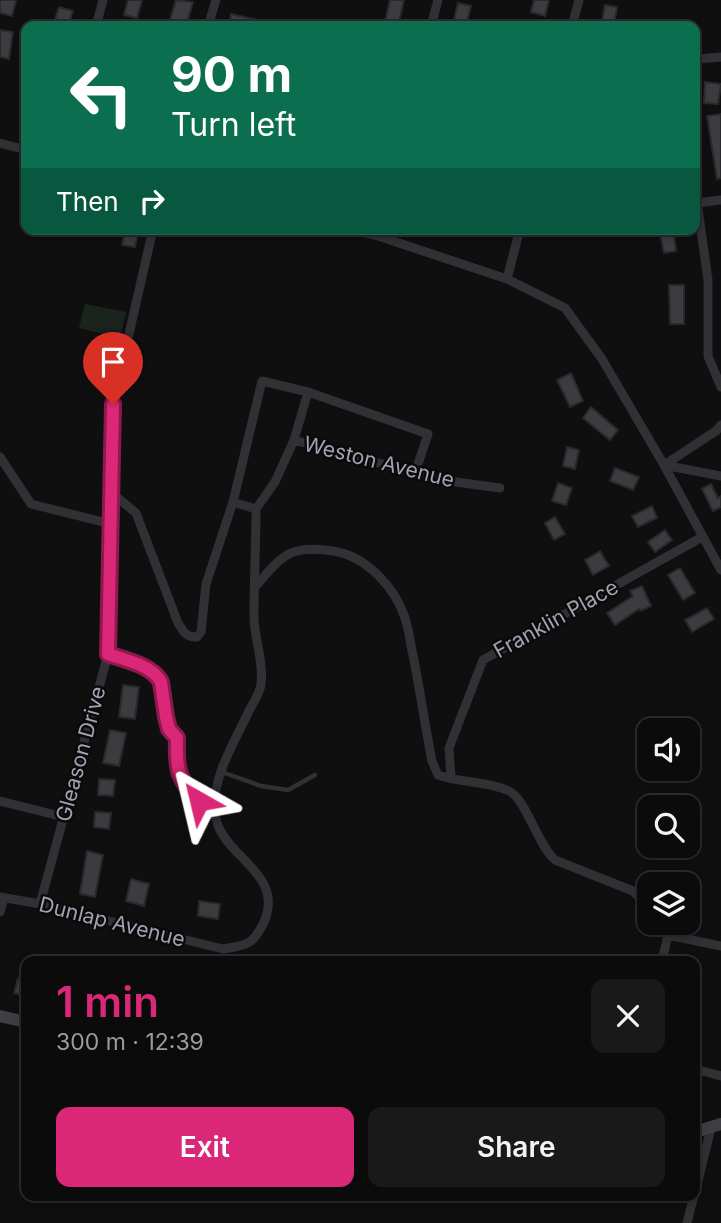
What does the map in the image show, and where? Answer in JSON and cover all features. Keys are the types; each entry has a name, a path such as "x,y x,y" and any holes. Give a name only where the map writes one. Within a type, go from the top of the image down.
{"street":[{"path":"97,21 103,0"},
{"path":"210,21 216,0"},
{"path":"433,21 439,0"},
{"path":"573,21 579,0"},
{"path":"700,59 721,57"},
{"path":"0,143 21,149"},
{"path":"700,203 721,200"},
{"path":"700,218 708,280 708,356 721,387"},
{"name":"Gleason Drive","path":"40,904 108,654 113,404 152,235"},
{"path":"383,235 507,279 565,308 603,359 721,570"},
{"path":"507,279 518,235"},
{"path":"113,494 136,513 178,623 191,638 197,637 201,632 205,584 233,502 262,381 308,392 428,434 415,473"},
{"path":"294,440 308,392"},
{"path":"664,465 721,425"},
{"name":"Weston Avenue","path":"256,509 275,482 294,440 441,480 500,488"},
{"path":"0,457 31,504 111,523"},
{"path":"664,465 721,475"},
{"path":"215,813 215,798 222,772 261,682 254,617 256,509 233,502"},
{"name":"Franklin Place","path":"451,778 449,748 483,660 702,537"},
{"path":"256,586 285,555 308,549 344,553 368,566 380,577 405,618 432,761 438,775 510,792 523,807 537,836 551,856 562,864 633,891 637,895"},
{"path":"108,654 158,676 169,729 177,738 176,763 179,776 188,790 215,813"},
{"path":"0,801 64,817"},
{"name":"Dunlap Avenue","path":"2,897 223,949 243,946 255,939 266,917 267,891 253,869 225,841 215,813"},
{"path":"0,912 2,897"},
{"path":"663,956 668,935 721,946"},
{"path":"0,1016 21,1021"},
{"path":"700,1070 721,1076"},
{"path":"700,1175 716,1126"},
{"path":"687,1223 692,1201"}],"lane":[{"path":"222,772 261,786 288,790 315,775"}],"shaded area":[{"path":"85,304 126,312 120,338 79,328"}],"building":[{"path":"0,0 16,0 12,16 0,13"},
{"path":"128,0 142,0 137,18 124,15"},
{"path":"176,0 193,2 187,21 170,21"},
{"path":"390,0 404,0 399,21 385,21"},
{"path":"534,0 549,0 545,16 531,12"},
{"path":"458,3 471,6 467,21 454,21"},
{"path":"605,5 617,7 615,21 602,21"},
{"path":"59,7 73,11 70,21 55,21"},
{"path":"231,14 262,21 230,21"},
{"path":"0,30 13,32 9,59 0,57"},
{"path":"705,82 721,84 718,104 704,103"},
{"path":"721,114 721,178 717,179 707,116"},
{"path":"124,235 138,235 135,247 122,245"},
{"path":"660,235 674,235 676,251 664,253"},
{"path":"669,285 684,285 684,324 670,324"},
{"path":"571,373 583,401 570,407 557,380"},
{"path":"591,407 618,430 610,440 583,418"},
{"path":"567,447 579,450 575,469 563,466"},
{"path":"615,468 639,477 633,490 610,481"},
{"path":"558,483 572,488 566,505 552,501"},
{"path":"711,484 718,498 721,496 721,507 713,511 702,489"},
{"path":"652,506 657,518 638,527 632,516"},
{"path":"555,517 565,534 554,540 545,523"},
{"path":"665,530 672,540 655,552 648,542"},
{"path":"600,551 609,566 593,575 585,560"},
{"path":"680,568 695,593 683,600 668,575"},
{"path":"642,586 651,606 640,611 639,609 615,625 607,613 633,596 630,591"},
{"path":"707,608 714,619 692,632 685,620"},
{"path":"123,685 139,687 135,719 119,717"},
{"path":"110,730 126,733 119,766 103,763"},
{"path":"99,779 115,780 113,796 98,795"},
{"path":"95,812 111,813 109,829 94,827"},
{"path":"87,851 103,855 95,897 80,894"},
{"path":"131,879 149,884 144,906 126,901"},
{"path":"199,901 220,904 218,919 198,916"},
{"path":"18,978 21,979 21,995 14,993"}],"route":[{"path":"113,404 108,654 158,676 169,729 177,738 176,763 179,776 199,801"}]}
